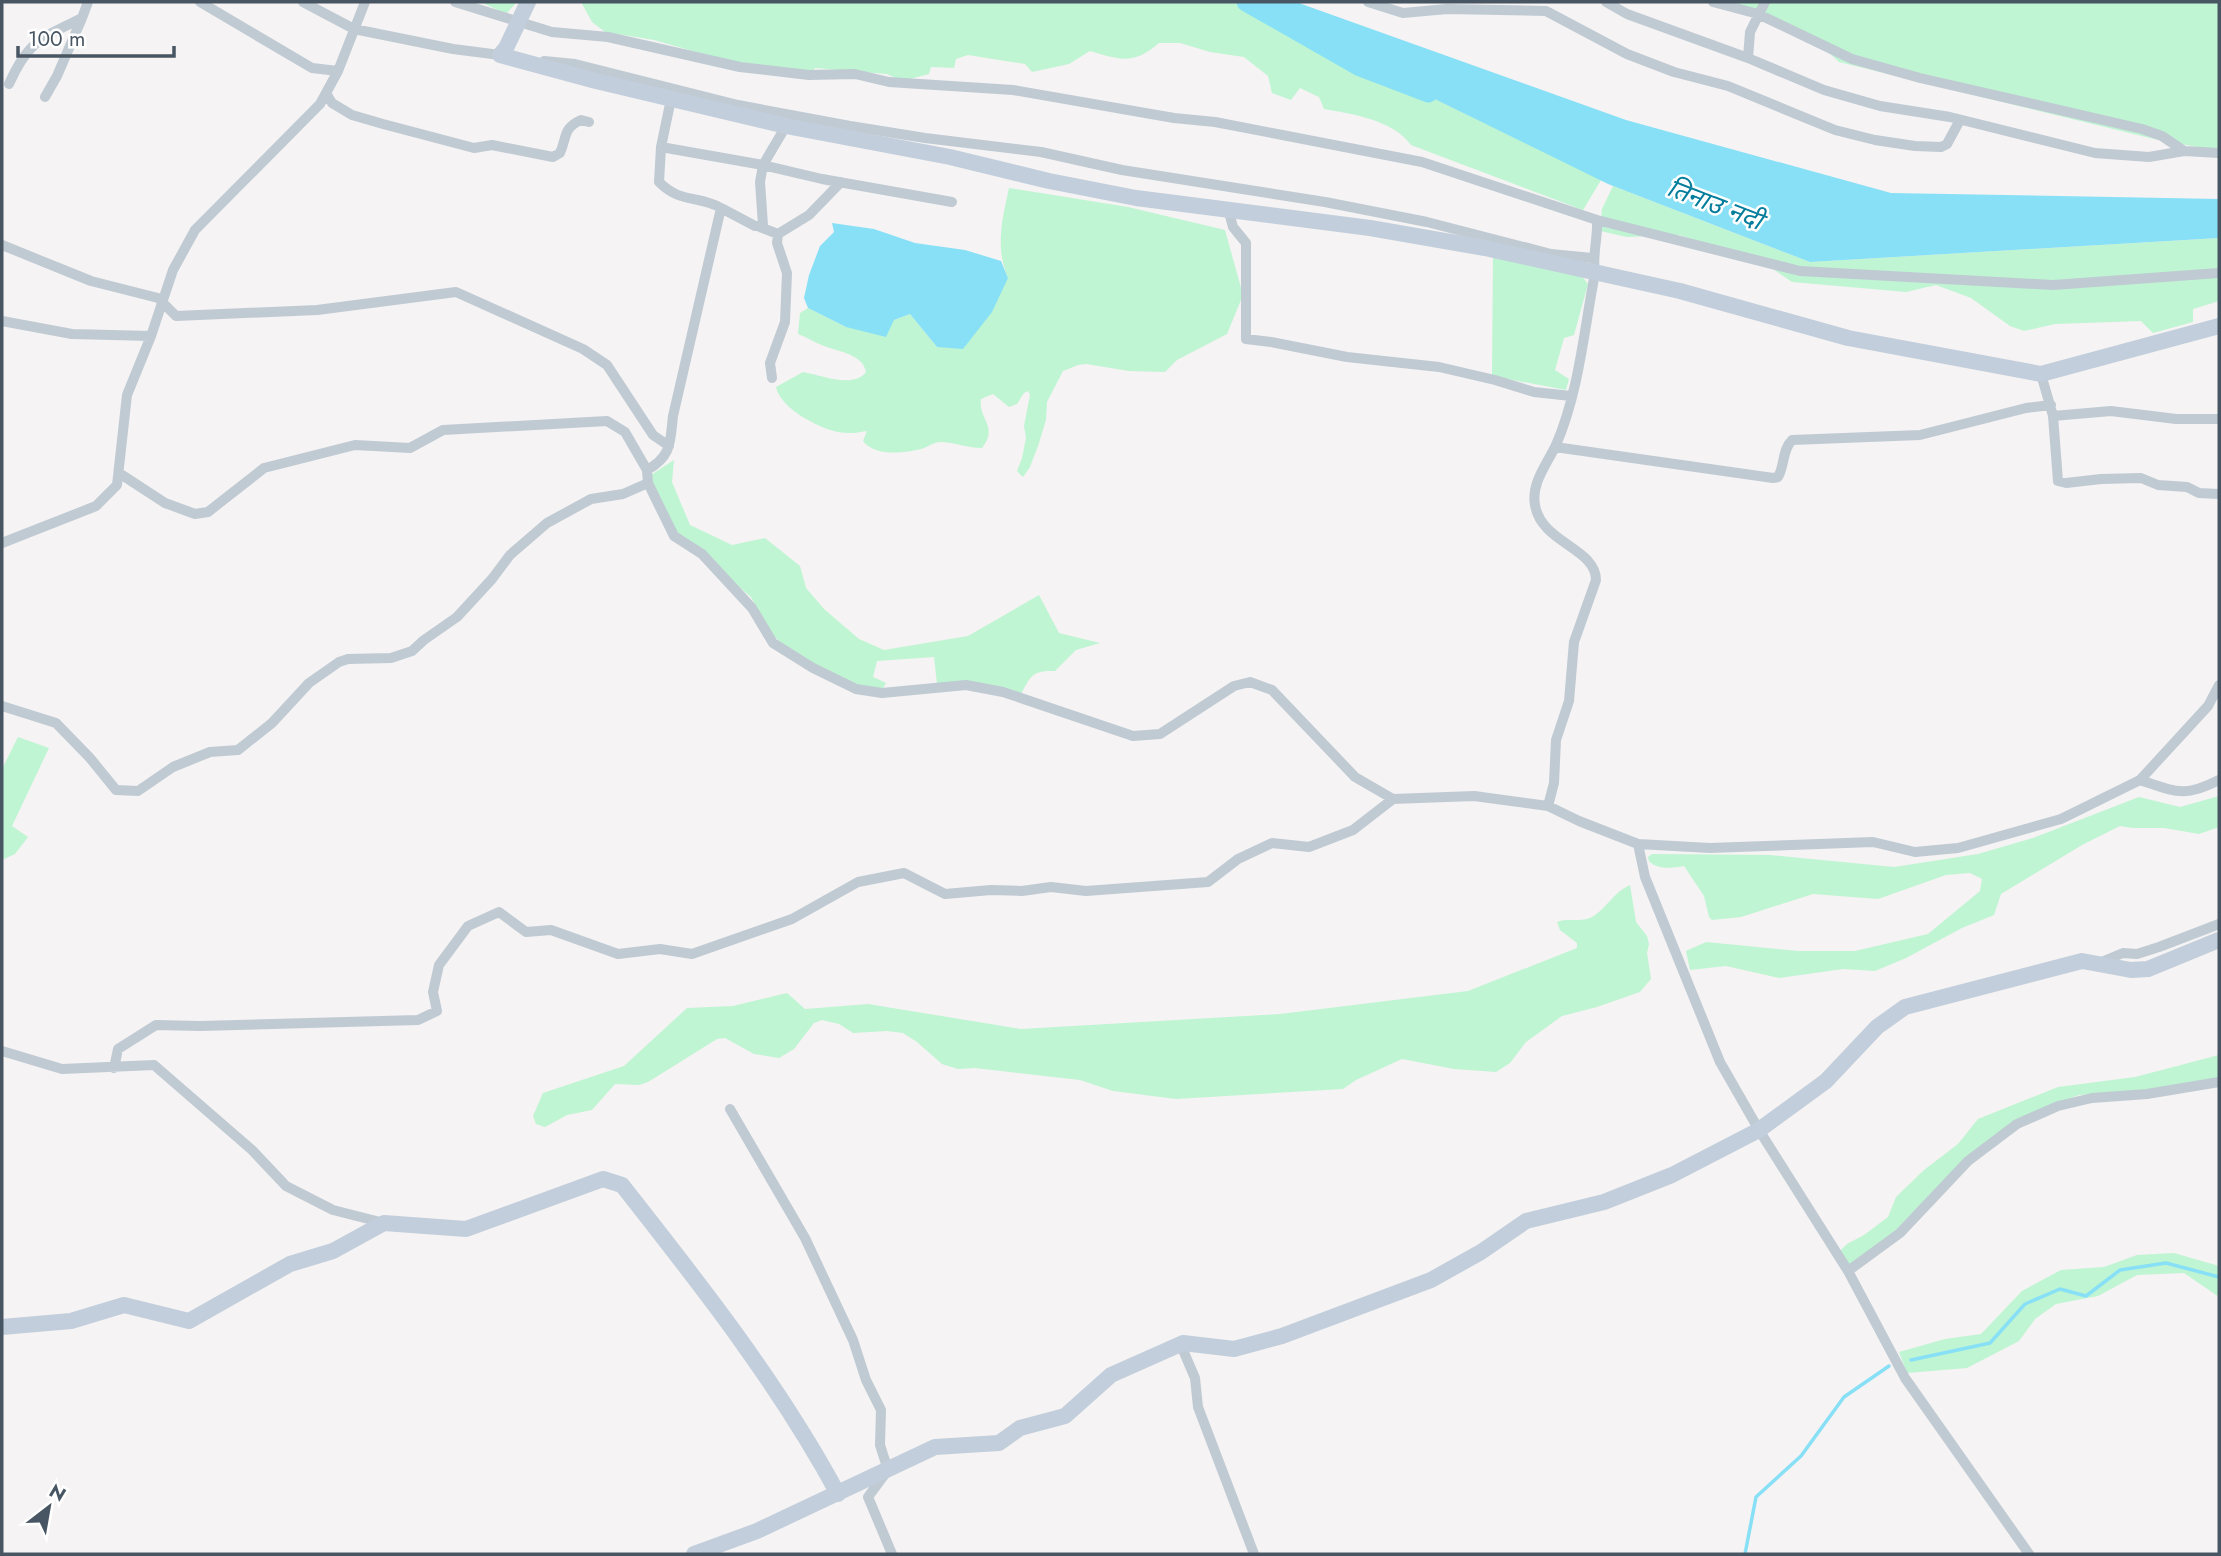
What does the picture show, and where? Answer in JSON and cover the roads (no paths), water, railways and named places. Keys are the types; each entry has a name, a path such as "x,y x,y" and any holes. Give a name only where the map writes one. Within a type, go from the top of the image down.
{"street":[{"path":"45,97 57,76 88,2"},
{"path":"201,2 312,68 338,71"},
{"path":"303,2 354,29 453,49 500,55 786,126 950,157 1049,181 1136,198 1370,228 1594,266"},
{"path":"2,543 96,506 117,485 127,395 151,336 173,270 195,230 320,104 338,71 365,2"},
{"path":"455,2 522,13 552,32 608,37 740,67 809,75 855,74 889,82 1013,90 1215,122 1422,162 1597,220 1800,271 2053,285 2219,272"},
{"path":"1368,2 1403,13 1531,7 1546,11 1627,54 1674,72 1728,86 1835,130 1902,144 1941,147 1947,144 1960,120"},
{"path":"1606,2 1627,14 1748,58 1824,90 1880,106 1960,120 2095,153 2149,157 2185,151 2219,153"},
{"path":"1713,2 1758,14 1852,59 1920,78 2143,129 2162,136 2185,151"},
{"path":"1748,58 1750,32 1765,2"},
{"path":"500,55 522,13"},
{"path":"9,84 18,65 38,40 82,18"},
{"path":"536,65 541,60 575,64 738,104 850,126 1041,152 1080,163 1325,202 1427,222 1848,338 2041,374 2219,326"},
{"path":"326,93 332,103 352,115 383,124 474,148 492,145 553,158 560,153 563,138 571,124 581,120 589,122"},
{"path":"671,99 657,174 659,182 670,193 710,202 778,234"},
{"path":"760,227 763,225 763,165 786,126"},
{"path":"661,147 952,202"},
{"path":"778,234 808,215 841,182"},
{"path":"647,470 662,462 669,446 673,416 721,208"},
{"path":"1228,209 1233,227 1246,243 1246,339 1347,357 1439,367 1534,392 1571,396"},
{"path":"1548,806 1553,783 1556,740 1569,701 1574,642 1596,574 1589,562 1546,530 1535,509 1535,487 1565,422 1594,266 1597,220"},
{"path":"772,378 769,363 785,322 787,274 777,243 778,234"},
{"path":"2,245 91,281 158,298 176,316 292,311 456,292 583,349 607,365 653,435 669,446"},
{"path":"2,321 72,334 151,336"},
{"path":"2041,374 2052,411 2058,481 2066,484 2101,479 2141,478 2158,485 2187,487 2199,493 2219,494"},
{"path":"1555,447 1773,478 1778,477 1786,445 1792,440 1920,435 2026,408 2111,411 2176,419 2219,419"},
{"path":"119,473 165,503 195,514 208,512 264,468 355,445 410,448 443,430 607,421 625,432 647,470 648,483 674,536 702,554 752,608 773,643 813,668 856,688 882,693 966,685 1003,692 1133,736 1160,734 1234,686 1250,682 1272,690 1355,777 1393,799 1474,796 1548,806 1638,844 1710,848 1873,842 1915,852 1958,848 2061,819 2140,780 2208,706 2219,685"},
{"path":"2,706 56,723 116,790 138,791 173,767 210,752 238,750 272,723 309,683 339,662 348,659 391,658 412,651 457,617 510,555 547,523 591,499 623,494 648,483"},
{"path":"2140,780 2187,793 2219,780"},
{"path":"114,1068 118,1049 156,1025 418,1020 437,1012 433,992 439,965 468,926 499,912 526,932 551,930 618,954 660,949 692,954 792,919 858,882 904,873 945,894 991,890 1023,891 1051,887 1086,891 1208,882 1238,859 1272,843 1309,846 1353,830 1393,799"},
{"path":"1638,844 1645,877 1720,1062 1847,1271 1905,1378 2029,1554"},
{"path":"2099,963 2123,953 2137,954 2159,947 2219,924"},
{"path":"694,1554 757,1531 935,1447 999,1443 1020,1428 1065,1416 1111,1375 1183,1343 1234,1349 1282,1336 1431,1280 1481,1252 1526,1222 1604,1202 1672,1175 1759,1130 1826,1081 1877,1027 1905,1007 2082,961 2131,970 2148,969 2219,940"},
{"path":"2,1051 62,1069 154,1065 252,1150 286,1186 333,1210 384,1223 466,1229 603,1179 622,1185 724,1316 807,1437 838,1494"},
{"path":"1847,1271 1899,1233 1968,1161 2017,1124 2058,1107 2092,1098 2147,1094 2219,1082"},
{"path":"730,1109 805,1238 853,1340 866,1380 881,1410 880,1444 888,1470"},
{"path":"2,1327 71,1321 124,1305 189,1321 290,1264 333,1251 384,1223"},
{"path":"1183,1343 1183,1350 1195,1378 1198,1407 1254,1554"},
{"path":"888,1470 868,1497 892,1554"}],"water":[{"path":"1237,2 1296,2 1626,120 1891,193 2219,199 2219,238 1810,262 1608,184"},
{"path":"832,223 874,229 915,243 965,250 1001,261 1008,278 992,312 963,349 937,347 910,314 894,320 886,337 846,327 808,308 804,298 820,246 834,232"}],"waterway":[{"name":"तिनाउ नदी","path":"1246,2 1360,67 1428,93"},
{"path":"1911,1360 1990,1343 2025,1304 2060,1289 2086,1296 2120,1270 2166,1263 2219,1277"},
{"path":"1745,1554 1756,1497 1801,1456 1844,1397 1889,1366"}]}
